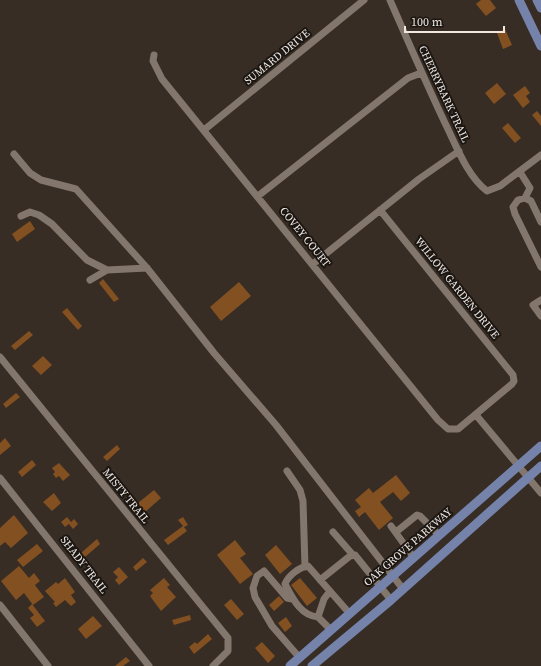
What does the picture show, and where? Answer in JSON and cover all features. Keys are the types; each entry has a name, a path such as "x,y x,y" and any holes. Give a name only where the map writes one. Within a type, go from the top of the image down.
{"main road":[{"path":"519,0 541,46"},
{"path":"537,0 541,8"},
{"name":"OAK GROVE PARKWAY","path":"290,666 541,446"},
{"path":"312,666 391,600 541,466"}],"street":[{"name":"SUMARD DRIVE","path":"204,130 364,0"},
{"name":"CHERRYBARK TRAIL","path":"390,0 421,73 459,151 480,186 487,191 500,186 520,172"},
{"name":"COVEY COURT","path":"154,55 153,61 162,79 438,420 448,429 458,429 476,415"},
{"path":"258,196 408,78 421,73"},
{"path":"312,264 419,179 459,151"},
{"path":"14,154 30,173 41,180 76,189 147,268 214,353 276,425 403,589"},
{"path":"525,198 530,188 520,172 541,155"},
{"path":"541,222 531,201 525,198 518,200 513,207 539,257 541,267"},
{"name":"WILLOW GARDEN DRIVE","path":"380,210 513,375 514,381 476,415"},
{"path":"21,216 30,212 39,215 52,224 87,260 107,270"},
{"path":"90,280 107,270 147,268"},
{"path":"541,300 533,304 541,316"},
{"name":"MISTY TRAIL","path":"0,357 228,638 228,651 225,657 213,666"},
{"path":"476,415 541,493"},
{"path":"287,471 300,490 303,501 305,566"},
{"name":"SHADY TRAIL","path":"0,478 149,666"},
{"path":"414,558 393,529 417,515 420,516 439,535"},
{"path":"333,532 391,600"},
{"path":"320,580 353,555"},
{"path":"305,566 308,566 350,614"},
{"path":"305,566 287,580 285,584 292,599 310,616 318,617 331,630"},
{"path":"292,599 287,598 264,571 257,576 253,588 260,607 272,626 299,657"},
{"path":"318,617 324,599 330,591"},
{"path":"0,605 48,666"}],"building":[{"path":"481,0 490,0 496,8 486,16 476,4"},
{"path":"505,29 512,45 503,49 497,33"},
{"path":"497,83 506,94 494,104 485,93"},
{"path":"525,86 530,93 526,96 530,102 523,108 513,95"},
{"path":"537,111 541,116 541,126 532,115"},
{"path":"508,123 521,138 515,143 502,128"},
{"path":"30,221 35,229 17,242 12,234"},
{"path":"103,279 119,299 114,302 99,283"},
{"path":"239,282 251,296 221,321 210,307"},
{"path":"67,308 82,326 78,330 62,312"},
{"path":"29,331 33,335 15,350 11,346"},
{"path":"43,356 52,365 41,375 32,366"},
{"path":"16,393 20,397 6,408 3,404"},
{"path":"5,438 11,446 0,455 0,443"},
{"path":"117,445 120,449 107,461 103,457"},
{"path":"32,460 36,465 22,477 18,472"},
{"path":"59,463 70,475 63,481 59,476 56,478 53,474 55,472 52,468"},
{"path":"396,475 410,493 401,501 393,492 380,502 393,518 379,530 365,512 359,517 355,511 361,507 355,500 369,488 373,493"},
{"path":"154,490 161,498 145,512 138,503"},
{"path":"54,493 61,503 52,511 43,502"},
{"path":"14,515 28,533 11,548 5,542 0,546 0,528"},
{"path":"67,517 71,522 74,519 78,524 73,529 69,524 65,527 61,522"},
{"path":"183,517 188,525 184,527 187,531 168,545 164,540 183,526 178,520"},
{"path":"97,539 100,544 85,557 81,553"},
{"path":"235,540 246,554 240,558 253,574 240,584 217,555"},
{"path":"37,544 43,551 23,567 17,560"},
{"path":"276,545 292,564 280,574 265,555"},
{"path":"143,558 147,562 136,571 133,567"},
{"path":"19,566 29,578 34,573 40,581 35,585 44,597 33,605 24,593 16,600 1,581"},
{"path":"119,567 128,577 119,585 115,580 118,577 113,572"},
{"path":"65,578 75,592 71,595 76,602 71,606 65,600 56,607 53,603 55,602 45,591 56,582 58,584"},
{"path":"164,578 170,585 167,587 176,597 161,611 150,596 153,593 150,590"},
{"path":"300,578 317,598 307,606 291,585"},
{"path":"279,596 284,602 274,611 269,605"},
{"path":"231,599 244,614 237,620 224,605"},
{"path":"32,604 45,621 37,627 30,618 34,615 28,608"},
{"path":"190,615 191,620 174,625 172,620"},
{"path":"93,616 102,626 86,639 78,629"},
{"path":"286,617 292,626 285,632 278,623"},
{"path":"208,634 212,639 194,654 189,647 195,642 197,644"},
{"path":"262,642 275,656 268,663 255,648"},
{"path":"126,657 130,661 123,666 115,666"}]}
